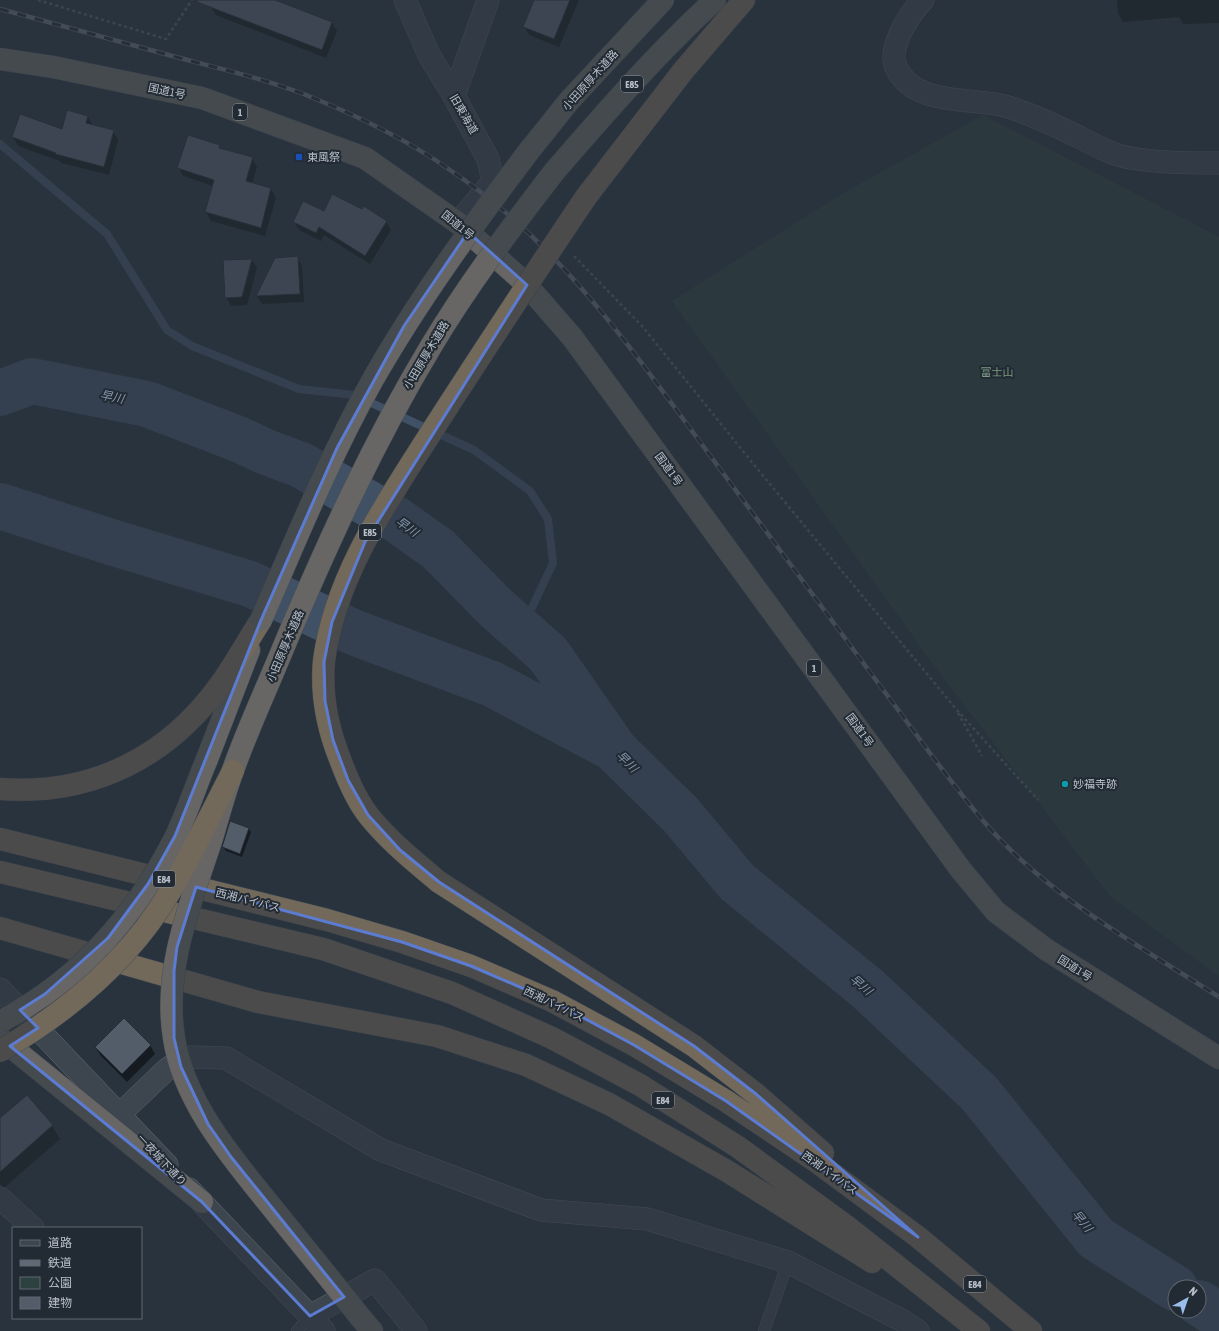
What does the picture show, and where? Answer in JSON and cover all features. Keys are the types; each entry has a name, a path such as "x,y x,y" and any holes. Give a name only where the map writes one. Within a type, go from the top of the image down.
{"highway":[{"name":"小田原厚木道路","path":"0,1022 45,994 75,970 108,938 130,912 148,884 175,836 260,620 334,455 372,382 404,326 442,269 529,151 569,101 663,0"},
{"name":"小田原厚木道路","path":"366,1324 231,1157 208,1124 181,1067 174,1038 172,1004 177,947 233,771 330,538 402,395 468,288 505,236 554,172 643,71 715,0"},
{"name":"E85","path":"744,0 683,71 586,197 397,485 365,542 346,581 332,622 324,662 325,701 333,740 348,780 368,815 400,850 439,882 694,1046 756,1094 918,1237"},
{"name":"国道1号","path":"0,59 53,67 202,98 365,158 458,223 524,282 572,337 961,870 996,912 1047,950 1219,1058"},
{"path":"0,789 22,791 59,787 103,777 137,762 170,739 197,712 222,683 260,620"},
{"path":"0,1051 27,1036 64,1010 95,982 145,927 170,891 233,771"},
{"name":"西湘バイパス","path":"0,839 327,920 402,942 472,966 552,1001 634,1045 726,1101 807,1156 918,1237 1032,1331"},
{"name":"E84","path":"0,872 323,949 452,992 552,1038 640,1085 738,1148 849,1228 972,1325"},
{"path":"0,928 258,1002 437,1036 526,1065 609,1104 727,1170 972,1325"},
{"path":"0,1038 202,1202"}],"street":[{"name":"旧東海道","path":"404,0 429,55 454,96 488,159 493,181 458,223"},
{"path":"454,96 488,0"},
{"path":"923,0 911,12 897,40 895,52 895,67 908,82 923,92 948,100 1005,106 1043,120 1110,152 1131,158 1219,163"},
{"name":"一夜城下通り","path":"0,989 202,1202 311,1326"},
{"path":"120,1114 166,1070 181,1059 190,1057 226,1058 381,1150 540,1210 647,1218 788,1262 903,1321 918,1331"},
{"path":"0,1198 32,1227"},
{"path":"311,1326 375,1280 416,1331"}],"lane":[{"path":"764,1331 788,1262"}],"path":[{"path":"38,0 166,38 192,0"},
{"path":"573,255 642,326 755,466 956,709 1038,800"},
{"path":"956,709 982,756"}],"highlighted area":[{"path":"468,232 527,285 365,542 332,622 324,662 325,701 333,740 348,780 368,815 400,850 439,882 694,1046 756,1094 918,1237 726,1101 634,1045 552,1001 471,966 402,942 196,887 177,947 174,971 174,1038 181,1067 208,1124 231,1157 344,1297 310,1316 202,1202 10,1046 38,1028 20,1010 45,994 108,938 148,884 175,836 261,620 337,448 404,326"}],"green space":[{"name":"富士山","path":"983,115 1219,237 1219,976 1111,897 928,657 672,301 837,197"}],"building":[{"path":"197,0 275,0 332,22 322,50 197,2"},
{"path":"534,0 570,0 554,39 523,27"},
{"path":"67,110 88,116 86,123 114,130 104,167 55,154 56,153 12,137 20,114 62,129"},
{"path":"188,135 220,145 219,148 253,157 246,181 271,188 261,228 205,212 214,180 177,168"},
{"path":"332,194 362,209 364,206 387,221 365,256 319,227 316,233 293,222 303,201 324,211"},
{"path":"298,256 300,294 256,296 275,258"},
{"path":"252,259 242,297 225,298 223,260"},
{"path":"230,821 249,828 240,854 222,847"},
{"path":"124,1018 151,1045 122,1074 95,1047"},
{"path":"27,1095 53,1125 0,1172 0,1118"}],"waterway":[{"path":"0,144 107,234 167,330 192,346 299,389 354,395 474,450 530,491 548,519 553,563 521,631"},
{"name":"早川","path":"0,393 32,381 147,404 301,465 397,520 438,549 496,608 548,654 615,750 681,815 737,882 868,989 979,1093 1096,1238 1167,1283"},
{"path":"0,506 111,542 250,584 353,632 492,684 609,746"},
{"name":"早川","path":"1207,1308 1219,1316"}],"railway":[{"path":"0,9 254,78 306,95 362,119 416,148 450,170 487,197 521,226 553,257 611,323 932,756 985,823 1010,850 1066,897 1126,939 1219,997"}],"place":[{"name":"東風祭","path":"299,157"},
{"name":"妙福寺跡","path":"1065,784"}]}
